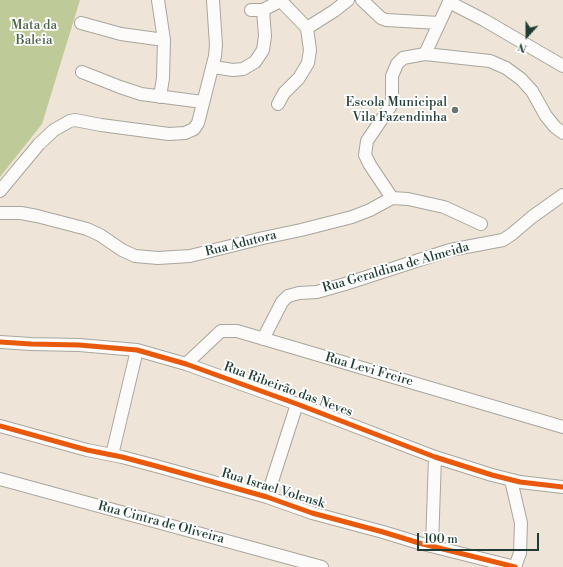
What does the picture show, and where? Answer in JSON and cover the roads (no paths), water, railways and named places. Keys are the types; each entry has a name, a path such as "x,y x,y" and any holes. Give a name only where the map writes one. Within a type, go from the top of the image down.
{"street":[{"path":"158,0 164,40 163,78 160,97"},
{"path":"0,191 39,144 54,130 70,121 75,120 169,134 185,133 194,129 198,123 213,67 216,45 213,0"},
{"path":"213,67 233,70 243,69 255,62 263,50 265,36 257,10 281,0 307,28 310,50 308,63 300,78 284,93 278,104"},
{"path":"307,28 348,0"},
{"path":"362,0 381,18 386,20 439,23"},
{"path":"425,54 449,1 563,66"},
{"path":"81,23 121,34 164,40"},
{"path":"481,224 444,207 408,199 392,198 370,165 365,155 367,141 390,106 392,98 392,76 397,64 404,58 425,54 490,61 506,68 525,83 532,91 546,116 555,127 563,133"},
{"path":"82,72 141,94 203,102"},
{"name":"Rua Geraldina de Almeida","path":"263,339 282,302 288,296 299,293 317,292 450,250 502,240 563,195"},
{"name":"Rua Adutora","path":"0,213 21,213 87,229 135,256 158,258 190,256 307,229 352,217 370,210 392,198"},
{"name":"Rua Levi Freire","path":"186,364 221,331 236,331 563,427"},
{"name":"Rua Ribeirão das Neves","path":"0,342 79,345 137,350 186,364 297,404 435,457 511,480 563,487"},
{"path":"112,455 137,350"},
{"path":"267,497 297,404"},
{"name":"Rua Israel Volensk","path":"0,426 267,497 312,513 515,567"},
{"path":"432,546 435,457"},
{"name":"Rua Cintra de Oliveira","path":"0,479 322,567"},
{"path":"511,480 521,523 520,553 515,567"}],"place":[{"name":"Escola Municipal Vila Fazendinha","path":"455,110"}],"park label":[{"name":"Mata da Baleia","path":"34,34"}]}
